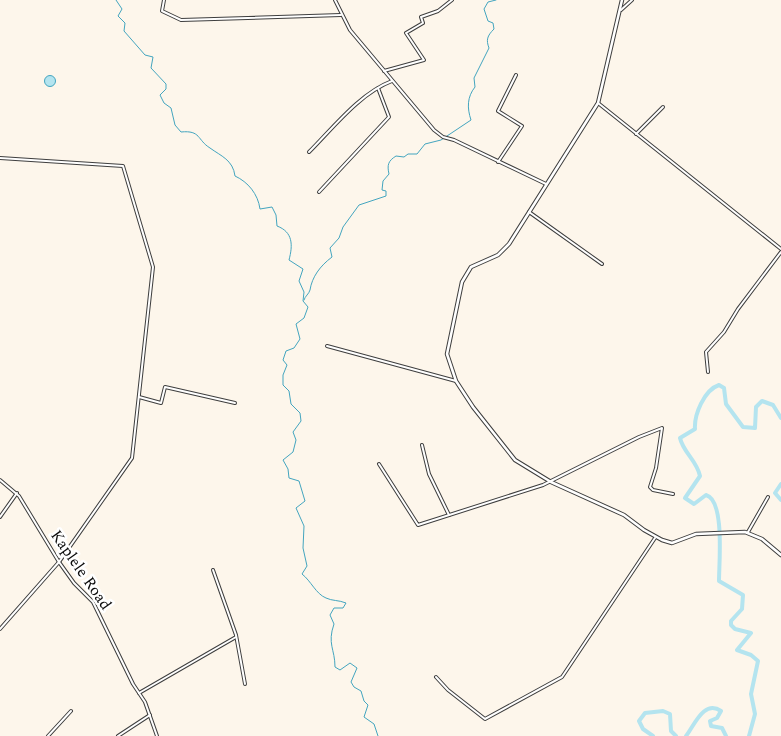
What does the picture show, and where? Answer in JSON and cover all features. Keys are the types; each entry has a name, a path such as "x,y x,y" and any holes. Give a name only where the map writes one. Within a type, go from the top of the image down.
{"street":[{"path":"164,0 162,11 181,20 341,14"},
{"path":"334,0 350,30 439,135 546,184"},
{"path":"384,71 424,60 406,33 423,23 422,17 438,11 452,0"},
{"path":"622,0 598,103 504,250 493,258 471,268 462,282 447,354 456,381 473,407 512,457 551,482 624,515 655,538 672,543 694,535 748,532 762,539 781,555"},
{"path":"621,10 632,0"},
{"path":"498,162 522,126 498,110 516,75"},
{"path":"309,152 355,107 378,88 392,81"},
{"path":"319,192 389,117 378,88"},
{"path":"598,103 781,250 738,309 724,332 706,352 708,372"},
{"path":"636,134 663,107"},
{"path":"0,158 115,165 124,168 153,265 132,458 60,562 0,629"},
{"path":"529,212 602,264"},
{"path":"327,346 456,381"},
{"path":"139,397 161,403 165,387 235,403"},
{"path":"379,464 416,525 551,482 639,437 662,428 663,435 650,488 673,494"},
{"path":"422,445 429,474 449,515"},
{"name":"Kaplele Road","path":"0,480 17,493 74,584 93,602 150,715 157,736"},
{"path":"0,517 17,493"},
{"path":"748,532 768,497"},
{"path":"436,677 483,719 561,678 655,538"},
{"path":"213,570 236,637 244,684"},
{"path":"139,693 236,637"},
{"path":"48,736 71,711"},
{"path":"118,736 150,715"}],"water":[{"path":"50,75 56,81 50,87 44,81"}],"waterway":[{"path":"116,0 122,9 118,16 125,23 124,31 145,55 153,57 151,68 166,84 166,89 160,95 164,103 171,108 175,125 181,132 196,134 206,145 226,159 232,166 235,176 252,189 260,209 272,207 276,215 277,226 289,235 291,244 289,260 303,269 299,281 304,292 303,301 308,307 304,318 296,324 300,339 294,348 286,351 283,360 287,365 283,375 283,385 289,391 291,404 300,413 301,421 293,432 296,440 293,452 283,460 288,469 289,478 299,481 305,501 296,508 304,526 303,548 307,566 302,574 322,596 346,603 343,608 334,608 330,615 334,624 331,642 335,667 340,670 350,663 357,668 351,682 354,687 361,691 364,701 368,705 364,717 374,724 378,736"},
{"path":"304,300 317,272 332,257 330,248 339,238 343,227 359,205 386,196 386,191 382,190 383,181 389,174 388,166 391,160 396,156 404,157 408,154 417,154 425,144 441,140 471,120 469,103 470,95 475,87 474,78 489,48 488,38 494,29 493,23 488,21 484,9 488,2 496,0"},
{"path":"749,736 755,714 751,694 758,661 751,655 737,650 751,633 735,629 731,625 731,621 742,609 743,595 719,581 720,533 716,508 712,499 706,495 694,504 685,498 700,476 680,438 695,429 696,417 701,404 709,392 719,385 724,388 726,404 743,427 755,428 756,407 762,401 773,405 781,418"},
{"path":"781,484 775,493 781,500"},
{"path":"686,736 700,715 709,708 721,711 717,718 710,721 711,726 722,728 726,736"},
{"path":"653,736 643,729 639,721 645,713 663,711 670,714 671,731 676,736"}]}
